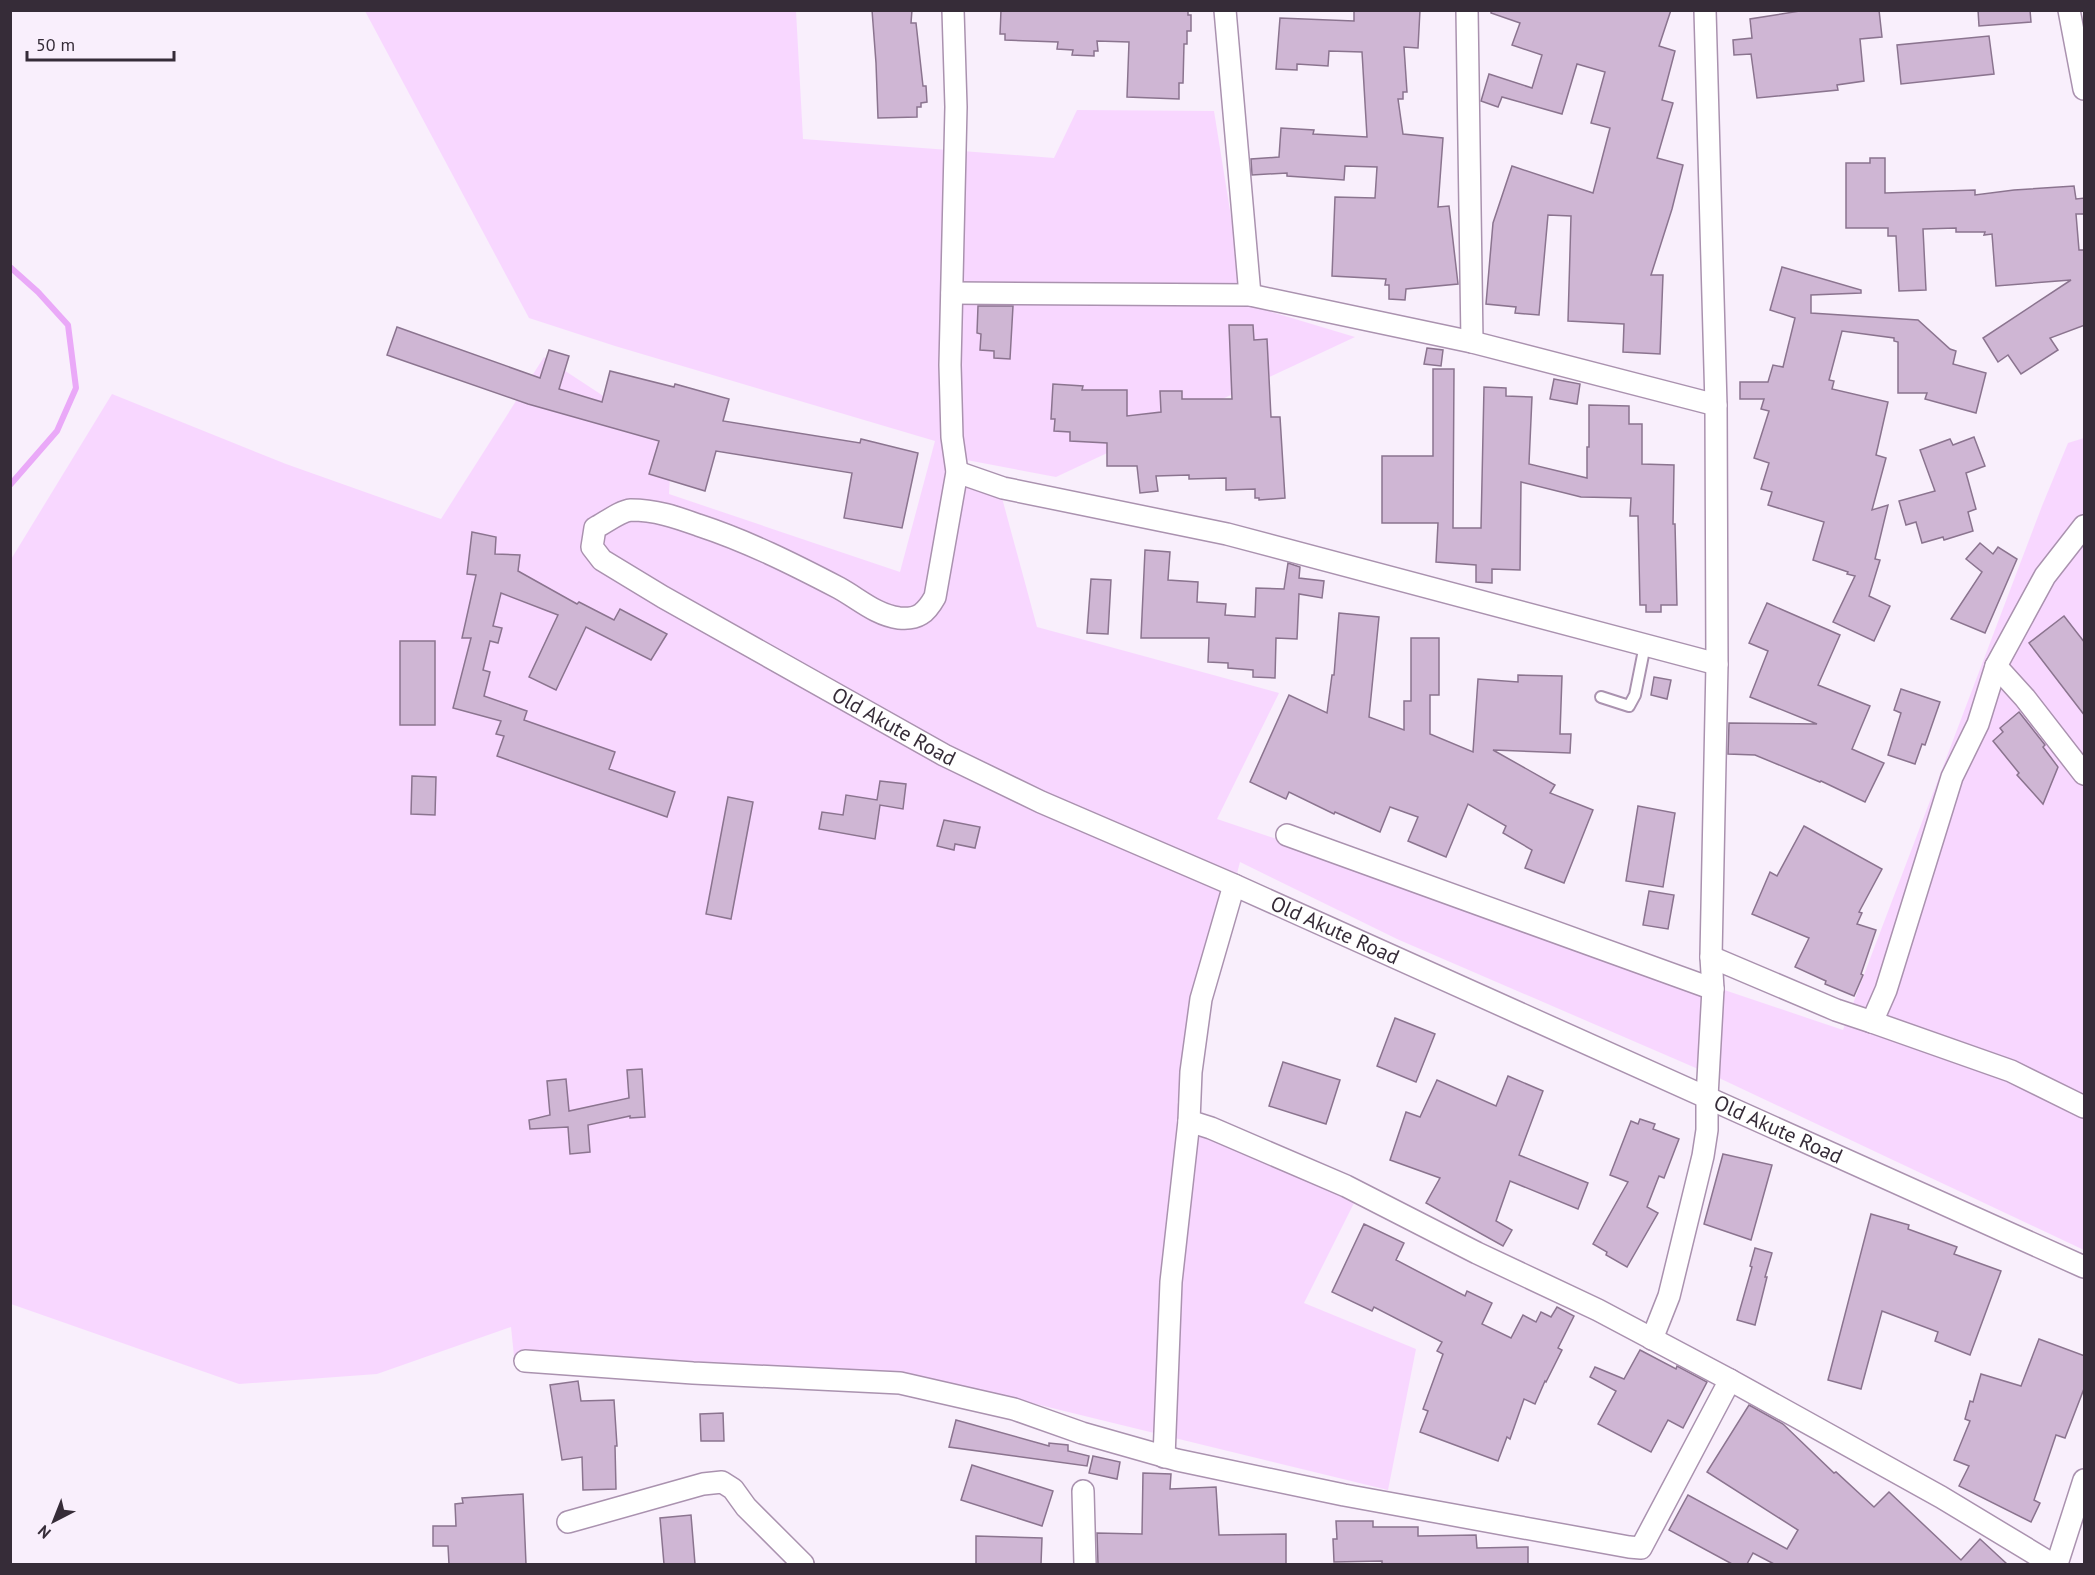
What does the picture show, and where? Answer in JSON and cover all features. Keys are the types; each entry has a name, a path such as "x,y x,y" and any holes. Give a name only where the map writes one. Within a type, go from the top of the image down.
{"street":[{"path":"953,10 956,107 950,365 952,437 957,472 1003,488 1227,534 1717,664"},
{"path":"1226,10 1250,295"},
{"path":"1467,10 1472,342"},
{"path":"1652,1340 1669,1296 1703,1156 1707,1130 1713,988 1711,957 1717,664 1716,405 1705,10"},
{"path":"2069,10 2085,89"},
{"path":"952,293 1250,295 1472,342 1716,405"},
{"name":"Old Akute Road","path":"957,472 935,597 927,611 915,618 898,618 878,612 847,592 795,565 717,531 664,513 629,510 595,528 592,547 602,560 673,603 944,755 1041,801 1234,885 2085,1267"},
{"path":"1872,1022 1890,979 1952,777 1978,724 1996,666 2045,576 2085,526"},
{"path":"1996,666 2025,698 2085,774"},
{"path":"1287,835 1713,988"},
{"path":"1164,1456 1171,1282 1189,1121 1191,1072 1202,999 1234,885"},
{"path":"1711,957 1836,1010 2011,1071 2085,1107"},
{"path":"1189,1121 1211,1128 1347,1186 1477,1253 1599,1310 1941,1497 2052,1564"},
{"path":"525,1361 693,1373 900,1383 1014,1409 1082,1433 1164,1456 1344,1495 1641,1548 1730,1380"},
{"path":"2057,1564 2085,1480"},
{"path":"568,1522 703,1484 722,1482 733,1489 746,1507 803,1564"},
{"path":"1083,1491 1084,1564"}],"lane":[{"path":"1601,697 1629,706 1635,695 1645,645"}],"shaded area":[{"path":"365,11 796,11 803,139 1054,158 1077,110 1214,111 1245,304 1355,337 1056,477 956,458 1002,498 1037,627 1279,693 1217,819 1843,1030 2042,506 2068,443 2084,438 2084,1250 1719,1078 1397,939 1240,862 1177,1103 1358,1195 1304,1303 1416,1349 1388,1490 945,1382 515,1366 511,1327 377,1374 239,1384 11,1304 10,561 112,394 286,464 441,519 544,357 672,441 669,494 900,572 935,441 615,346 529,318"}],"building":[{"path":"872,10 912,10 911,23 916,23 927,102 917,107 917,117 878,118"},
{"path":"1001,10 1188,10 1188,15 1191,15 1191,31 1187,31 1187,44 1184,44 1183,83 1179,83 1179,99 1127,97 1129,42 1097,41 1098,51 1094,51 1094,56 1072,55 1073,50 1057,49 1058,42 1005,40 1005,34 1000,34"},
{"path":"1354,10 1420,10 1418,48 1404,47 1407,92 1403,92 1403,99 1398,99 1403,134 1443,138 1438,207 1449,206 1458,284 1406,289 1405,300 1389,299 1389,285 1385,285 1386,279 1332,276 1335,197 1375,198 1377,167 1345,166 1344,180 1287,176 1287,173 1252,175 1251,159 1279,157 1281,128 1314,130 1313,134 1367,137 1362,52 1329,51 1328,66 1297,64 1297,70 1276,69 1280,18 1354,21"},
{"path":"1491,10 1671,10 1659,46 1675,51 1662,100 1673,103 1657,158 1683,165 1651,275 1663,275 1660,354 1623,352 1624,324 1568,321 1571,216 1548,215 1539,315 1515,313 1516,307 1486,304 1493,223 1512,166 1593,193 1610,128 1591,123 1605,72 1577,64 1562,114 1502,97 1498,107 1481,101 1489,74 1532,88 1542,55 1512,45 1520,23 1491,13"},
{"path":"1806,10 1879,10 1882,37 1860,39 1864,81 1837,85 1838,90 1757,98 1751,54 1734,55 1733,40 1752,38 1750,19"},
{"path":"1978,10 2030,10 2031,22 1979,26"},
{"path":"1989,36 1994,74 1901,84 1897,45"},
{"path":"1870,158 1885,158 1885,193 1975,190 1975,195 2074,186 2076,199 2085,198 2085,214 2076,214 2079,250 2085,250 2085,325 2050,338 2058,350 2021,374 2008,355 1998,362 1983,338 2071,280 1996,286 1992,234 1984,235 1985,232 1956,232 1956,228 1923,229 1926,290 1899,291 1896,236 1888,236 1888,228 1846,228 1846,163 1870,163"},
{"path":"1782,267 1861,290 1861,293 1811,295 1811,313 1918,320 1950,349 1956,351 1953,364 1986,373 1976,413 1925,399 1927,393 1898,393 1898,342 1894,341 1894,338 1842,331 1829,380 1834,381 1832,389 1888,402 1876,455 1886,458 1872,510 1888,505 1875,559 1880,560 1869,596 1890,606 1874,641 1833,622 1855,576 1813,560 1824,522 1768,505 1772,492 1761,489 1769,463 1754,458 1769,411 1761,409 1764,399 1740,399 1740,382 1768,382 1773,365 1783,367 1795,318 1770,310"},
{"path":"978,306 1013,306 1010,359 994,358 994,351 980,350 981,334 977,333"},
{"path":"1229,325 1253,325 1254,340 1267,339 1271,417 1280,417 1285,498 1259,500 1255,498 1255,489 1226,490 1226,478 1189,479 1189,475 1156,476 1158,491 1140,493 1137,466 1107,466 1107,443 1070,441 1070,432 1054,431 1055,419 1051,419 1053,384 1083,386 1082,390 1127,390 1127,416 1161,412 1160,391 1182,391 1182,399 1232,399"},
{"path":"397,327 540,378 549,350 569,356 559,389 602,402 610,371 674,387 675,384 729,399 723,421 860,443 861,439 918,453 902,528 844,518 852,473 716,451 705,491 649,474 659,441 528,404 387,355"},
{"path":"1427,348 1443,350 1441,366 1424,364"},
{"path":"1433,369 1454,369 1453,528 1481,528 1484,387 1506,388 1506,396 1532,397 1529,464 1587,478 1589,405 1629,406 1629,424 1642,424 1642,464 1674,465 1673,524 1675,524 1677,605 1661,605 1661,612 1646,612 1646,605 1640,605 1638,516 1630,516 1631,498 1581,497 1521,482 1520,570 1492,569 1492,583 1476,582 1476,565 1436,562 1438,523 1382,523 1382,456 1433,456"},
{"path":"1554,379 1580,384 1577,404 1550,399"},
{"path":"1974,437 1985,466 1966,473 1976,509 1968,512 1973,531 1944,540 1943,537 1922,543 1916,522 1906,525 1899,501 1935,491 1920,450 1950,439 1953,445"},
{"path":"472,532 496,537 495,554 520,555 518,571 577,604 579,602 614,620 620,609 667,634 651,660 586,627 556,690 529,677 558,615 501,593 493,626 502,628 498,643 490,641 483,670 490,672 484,696 527,711 524,720 615,752 609,769 675,792 667,817 497,756 504,736 496,734 501,721 453,708 471,638 462,638 476,575 467,574"},
{"path":"1980,543 1993,554 1998,547 2017,559 1985,633 1951,619 1982,572 1966,559"},
{"path":"1145,550 1170,552 1168,580 1198,582 1197,602 1226,604 1225,615 1255,617 1256,588 1284,589 1288,563 1300,567 1299,578 1324,581 1322,598 1299,594 1297,639 1276,638 1275,678 1253,677 1253,670 1228,668 1228,663 1208,662 1209,638 1141,638"},
{"path":"1091,579 1111,580 1108,634 1087,633"},
{"path":"1767,603 1840,635 1818,685 1870,706 1852,749 1884,763 1865,802 1821,781 1755,755 1728,754 1729,723 1817,724 1750,697 1768,651 1749,643"},
{"path":"1339,613 1379,617 1369,717 1404,730 1404,701 1411,701 1411,638 1439,638 1439,695 1430,695 1430,734 1473,752 1478,679 1518,682 1518,675 1562,676 1560,734 1571,734 1570,753 1493,750 1555,785 1550,793 1593,810 1564,883 1525,868 1532,850 1503,833 1506,826 1468,804 1446,857 1408,841 1418,817 1390,807 1380,832 1335,812 1334,814 1289,792 1286,799 1250,782 1289,695 1327,713 1332,675 1334,675"},
{"path":"2064,616 2085,643 2085,716 2029,643"},
{"path":"400,641 435,641 435,725 400,725"},
{"path":"1654,677 1671,680 1667,699 1651,695"},
{"path":"1901,689 1940,702 1925,745 1922,744 1915,764 1888,755 1901,713 1894,710"},
{"path":"2019,712 2045,745 2043,747 2058,767 2043,804 2017,775 2019,773 1993,741 2003,732 2000,728"},
{"path":"412,776 436,777 435,815 411,814"},
{"path":"880,781 906,784 903,809 880,805 875,839 819,829 822,812 843,815 846,795 877,800"},
{"path":"728,797 753,802 731,919 706,914"},
{"path":"1638,806 1675,813 1663,887 1626,881"},
{"path":"944,820 980,827 975,848 955,844 954,850 937,846"},
{"path":"1804,826 1882,869 1859,912 1862,913 1857,924 1876,930 1861,974 1863,975 1854,996 1825,984 1826,981 1795,967 1809,938 1752,914 1770,872 1777,876"},
{"path":"1649,891 1674,895 1668,929 1643,925"},
{"path":"1395,1018 1435,1034 1416,1082 1377,1066"},
{"path":"1283,1062 1340,1080 1326,1124 1269,1106"},
{"path":"642,1069 645,1117 630,1118 630,1116 588,1125 590,1152 570,1154 568,1127 530,1129 529,1120 550,1115 547,1081 566,1079 569,1111 629,1098 627,1070"},
{"path":"1508,1076 1543,1091 1519,1155 1588,1183 1578,1209 1510,1181 1496,1221 1512,1230 1503,1246 1426,1203 1440,1178 1390,1160 1406,1112 1420,1117 1437,1080 1496,1106"},
{"path":"1640,1119 1655,1124 1653,1129 1679,1139 1664,1178 1659,1176 1647,1207 1658,1213 1627,1267 1606,1255 1607,1252 1593,1244 1628,1182 1610,1175 1631,1121 1638,1124"},
{"path":"1723,1154 1772,1165 1751,1240 1704,1224"},
{"path":"1871,1214 1909,1225 1908,1229 1957,1247 1954,1254 2001,1271 1970,1355 1935,1341 1938,1332 1882,1311 1861,1389 1828,1380"},
{"path":"1364,1224 1404,1243 1396,1260 1465,1296 1467,1291 1492,1303 1482,1324 1511,1338 1523,1315 1536,1322 1541,1312 1551,1317 1557,1307 1574,1316 1558,1348 1562,1350 1535,1404 1524,1399 1510,1439 1507,1437 1498,1461 1420,1432 1428,1411 1423,1409 1443,1354 1437,1351 1442,1342 1374,1307 1372,1311 1332,1292"},
{"path":"1755,1248 1772,1253 1755,1325 1737,1320"},
{"path":"2039,1339 2085,1356 2085,1386 2065,1438 2056,1435 2034,1500 2040,1503 2031,1522 1959,1486 1969,1466 1954,1460 1970,1421 1965,1419 1970,1401 1973,1402 1981,1374 2021,1386"},
{"path":"1640,1350 1707,1382 1683,1428 1668,1420 1651,1452 1598,1424 1616,1391 1590,1377 1595,1367 1624,1379"},
{"path":"578,1381 581,1401 614,1400 617,1446 615,1446 616,1489 583,1490 582,1457 562,1460 550,1385"},
{"path":"1749,1405 1783,1424 1834,1473 1836,1472 1874,1507 1889,1492 1961,1560 1980,1539 2007,1564 1774,1564 1753,1553 1747,1564 1732,1564 1669,1530 1688,1495 1787,1549 1798,1530 1707,1472"},
{"path":"723,1413 724,1441 701,1441 700,1414"},
{"path":"956,1420 1049,1446 1049,1443 1068,1445 1068,1451 1089,1456 1087,1466 949,1447"},
{"path":"1093,1456 1120,1462 1117,1479 1089,1473"},
{"path":"972,1465 1053,1491 1042,1526 961,1500"},
{"path":"1143,1473 1171,1474 1170,1489 1216,1487 1219,1535 1286,1534 1286,1564 1098,1564 1097,1533 1142,1534"},
{"path":"523,1494 526,1564 449,1564 448,1546 433,1546 433,1526 456,1526 455,1504 463,1503 462,1498"},
{"path":"691,1515 695,1564 664,1564 660,1518"},
{"path":"1336,1521 1373,1521 1373,1527 1418,1527 1418,1536 1476,1535 1477,1548 1528,1547 1528,1564 1334,1562 1333,1539 1337,1539"},
{"path":"976,1536 1042,1538 1041,1564 976,1564"}],"waterway":[{"path":"10,267 38,292 68,325 76,388 57,431 10,485"}]}
